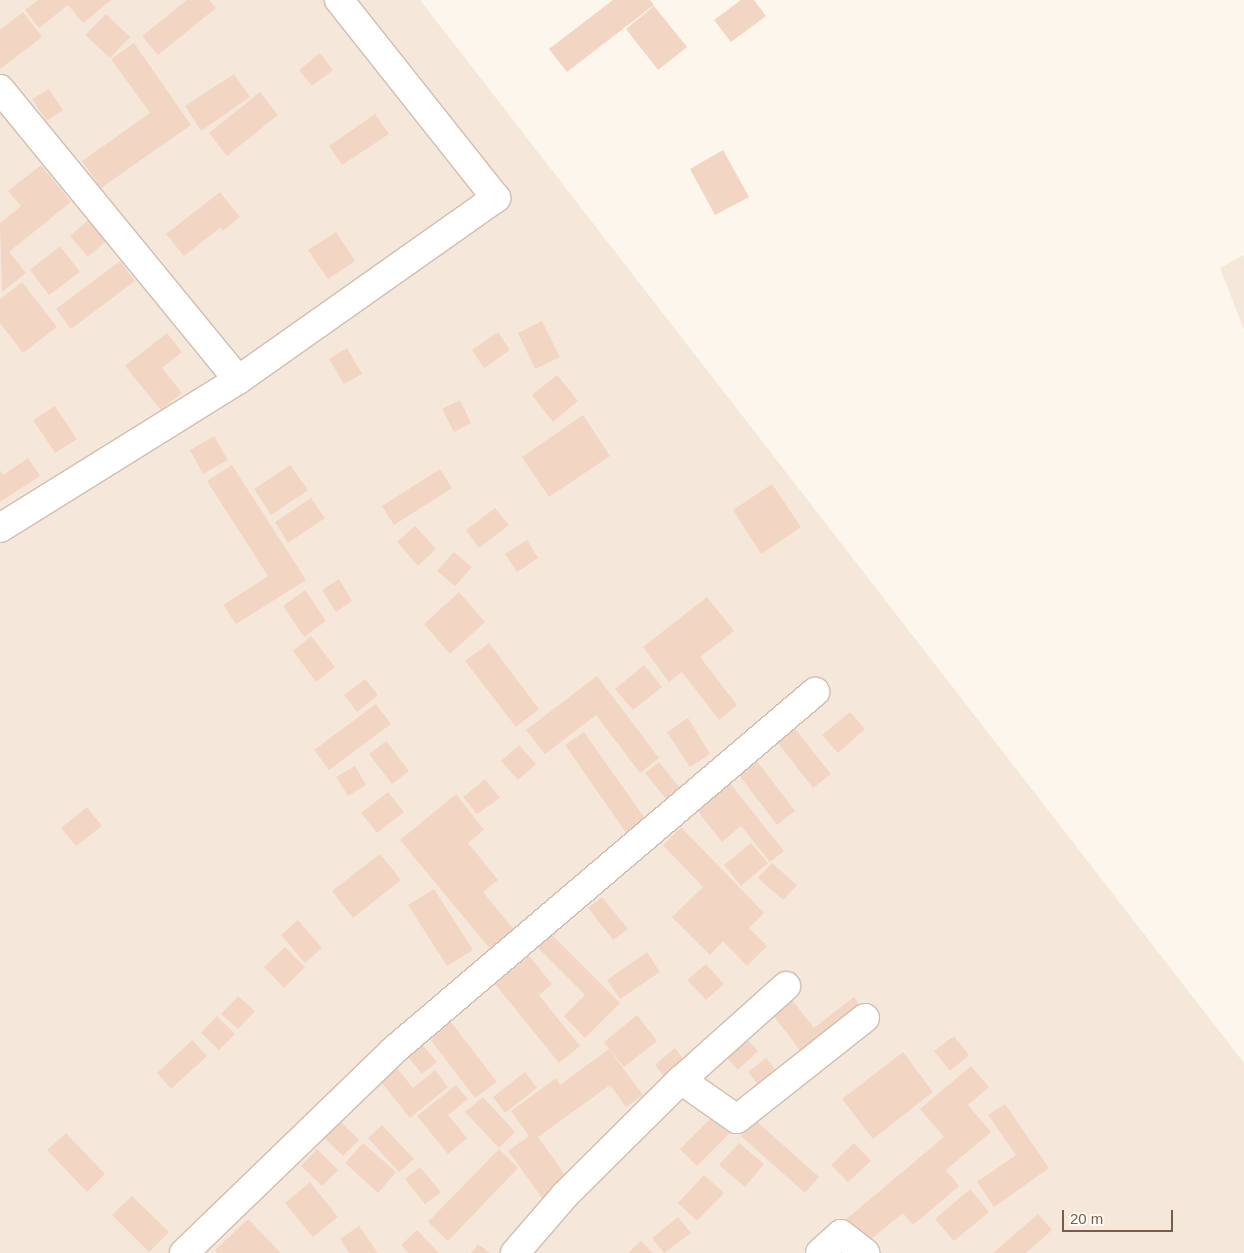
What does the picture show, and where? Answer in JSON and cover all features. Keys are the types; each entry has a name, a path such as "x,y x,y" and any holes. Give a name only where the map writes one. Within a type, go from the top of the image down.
{"street":[{"path":"0,528 238,380 496,198 339,0"},
{"path":"0,90 238,380"},
{"path":"184,1253 394,1050 815,692"},
{"path":"515,1253 565,1195 681,1080 786,986"},
{"path":"681,1080 737,1119 865,1018"},
{"path":"820,1253 841,1234 865,1253"}],"shaded area":[{"path":"0,0 420,0 1244,1063 1244,1253 0,1253"},
{"path":"1244,255 1244,330 1220,268"}],"building":[{"path":"38,0 111,0 83,23 68,5 39,28 25,10"},
{"path":"187,0 209,0 216,8 158,55 142,36"},
{"path":"613,0 650,0 654,5 567,72 549,49"},
{"path":"741,0 754,0 766,16 731,42 714,20"},
{"path":"654,6 687,47 658,70 626,29"},
{"path":"23,12 42,37 0,69 0,30"},
{"path":"106,14 130,37 110,58 85,35"},
{"path":"134,43 191,125 101,188 82,161 150,113 111,59"},
{"path":"320,53 333,70 312,86 299,70"},
{"path":"234,74 250,97 201,131 185,106"},
{"path":"49,89 63,110 47,121 32,99"},
{"path":"260,92 278,115 227,156 209,133"},
{"path":"375,114 389,134 342,165 329,146"},
{"path":"723,150 749,197 715,215 690,169"},
{"path":"41,165 71,202 9,252 26,273 2,292 0,223 21,206 8,191"},
{"path":"220,192 240,217 223,231 220,228 184,256 166,234"},
{"path":"88,220 106,241 88,257 70,236"},
{"path":"336,232 355,261 328,279 308,250"},
{"path":"60,246 80,272 49,295 30,270"},
{"path":"120,261 135,281 71,329 56,309"},
{"path":"22,282 57,327 23,353 0,323 0,299"},
{"path":"542,321 560,357 535,369 518,333"},
{"path":"498,332 510,350 484,368 472,350"},
{"path":"167,333 182,352 162,368 182,393 161,410 125,366"},
{"path":"347,348 362,374 344,384 329,359"},
{"path":"557,375 578,401 553,422 532,395"},
{"path":"460,400 471,423 454,432 442,409"},
{"path":"55,406 77,439 55,453 33,420"},
{"path":"583,415 610,456 549,497 522,457"},
{"path":"214,436 228,460 203,474 190,450"},
{"path":"28,458 40,476 0,502 0,470 3,475"},
{"path":"232,465 306,580 236,624 223,605 268,576 207,481"},
{"path":"290,465 308,490 271,515 254,489"},
{"path":"440,469 452,488 394,525 382,506"},
{"path":"772,484 801,527 761,554 733,510"},
{"path":"311,498 325,518 288,543 275,522"},
{"path":"495,508 509,525 479,548 466,530"},
{"path":"415,526 436,549 418,566 397,542"},
{"path":"527,540 538,558 517,572 505,554"},
{"path":"454,552 472,567 455,586 437,571"},
{"path":"339,579 352,601 336,612 322,590"},
{"path":"305,590 326,621 304,637 283,606"},
{"path":"459,592 485,622 450,654 424,624"},
{"path":"707,597 734,631 700,657 737,705 719,720 682,672 669,682 643,647"},
{"path":"311,636 335,667 316,682 293,651"},
{"path":"489,643 539,709 516,727 465,661"},
{"path":"644,665 662,687 633,710 615,689"},
{"path":"597,676 659,758 640,773 596,715 545,754 526,730"},
{"path":"365,679 378,695 357,712 344,695"},
{"path":"376,704 391,724 329,770 314,750"},
{"path":"850,712 865,729 838,753 822,735"},
{"path":"688,718 710,754 690,767 667,732"},
{"path":"792,725 831,774 813,788 774,738"},
{"path":"584,732 646,820 627,834 565,745"},
{"path":"386,741 409,771 392,784 369,754"},
{"path":"519,745 536,764 518,780 501,761"},
{"path":"757,761 795,811 777,825 739,775"},
{"path":"659,762 684,793 670,804 645,773"},
{"path":"355,766 366,785 348,796 336,777"},
{"path":"485,779 500,798 477,814 463,797"},
{"path":"729,782 784,851 770,862 741,826 722,842 696,809"},
{"path":"388,792 404,812 377,833 361,813"},
{"path":"456,794 484,830 468,843 498,880 483,892 515,931 491,950 400,840"},
{"path":"87,807 102,826 76,846 61,828"},
{"path":"681,827 764,913 749,928 767,946 747,966 723,941 710,955 672,917 703,887 663,845"},
{"path":"751,843 768,863 741,886 724,865"},
{"path":"380,854 401,880 353,918 332,891"},
{"path":"772,863 797,885 783,900 758,878"},
{"path":"434,889 473,950 447,966 408,905"},
{"path":"602,897 628,929 613,940 588,908"},
{"path":"298,920 322,948 305,963 281,935"},
{"path":"551,934 620,1003 585,1038 564,1016 585,995 537,947"},
{"path":"285,947 305,967 284,988 264,967"},
{"path":"647,952 660,972 620,999 607,980"},
{"path":"529,956 552,984 539,995 580,1046 559,1063 495,984"},
{"path":"706,964 724,984 706,1000 687,980"},
{"path":"786,992 814,1028 854,997 864,1011 805,1057 767,1007"},
{"path":"238,996 255,1011 238,1029 221,1014"},
{"path":"637,1015 657,1041 624,1067 604,1042"},
{"path":"217,1016 235,1034 219,1050 201,1033"},
{"path":"447,1017 497,1082 475,1098 426,1034"},
{"path":"740,1032 758,1051 738,1070 720,1051"},
{"path":"954,1036 969,1055 950,1071 934,1051"},
{"path":"417,1038 437,1062 422,1074 402,1050"},
{"path":"192,1040 207,1056 171,1089 157,1073"},
{"path":"675,1048 686,1063 666,1079 655,1065"},
{"path":"609,1049 643,1095 626,1107 610,1085 538,1137 571,1183 545,1202 508,1151 529,1136 511,1111 556,1078 560,1085"},
{"path":"903,1052 933,1092 873,1139 842,1099"},
{"path":"766,1058 782,1078 764,1092 748,1072"},
{"path":"394,1064 413,1088 435,1070 448,1087 410,1118 377,1077"},
{"path":"971,1066 989,1087 968,1105 991,1132 946,1170 959,1186 913,1225 903,1213 864,1245 844,1221 944,1137 920,1109"},
{"path":"525,1072 537,1088 505,1113 493,1097"},
{"path":"456,1085 468,1099 448,1115 467,1138 448,1154 417,1116"},
{"path":"483,1097 515,1132 499,1148 465,1112"},
{"path":"1005,1104 1049,1168 994,1207 977,1182 1016,1155 988,1115"},
{"path":"714,1115 731,1132 697,1166 680,1149"},
{"path":"755,1120 819,1177 805,1193 741,1136"},
{"path":"340,1121 359,1140 343,1156 323,1137"},
{"path":"382,1125 414,1159 399,1172 368,1138"},
{"path":"66,1133 105,1174 87,1192 47,1150"},
{"path":"363,1143 396,1172 378,1193 345,1163"},
{"path":"739,1143 764,1164 745,1187 719,1165"},
{"path":"854,1143 871,1161 848,1182 831,1165"},
{"path":"317,1149 338,1170 322,1186 301,1166"},
{"path":"499,1149 518,1168 448,1241 428,1222"},
{"path":"420,1167 441,1192 425,1204 405,1179"},
{"path":"704,1175 724,1193 697,1221 678,1203"},
{"path":"310,1182 338,1217 313,1237 285,1203"},
{"path":"970,1189 989,1212 954,1241 935,1219"},
{"path":"132,1196 169,1232 149,1252 112,1215"},
{"path":"1038,1214 1052,1230 1026,1253 993,1253"},
{"path":"678,1217 691,1233 664,1253 652,1238"},
{"path":"248,1219 280,1252 217,1253 215,1250"},
{"path":"359,1226 378,1253 349,1253 340,1239"},
{"path":"417,1230 439,1253 408,1253 401,1245"},
{"path":"641,1241 653,1253 628,1253"},
{"path":"478,1244 490,1253 471,1253"}]}
